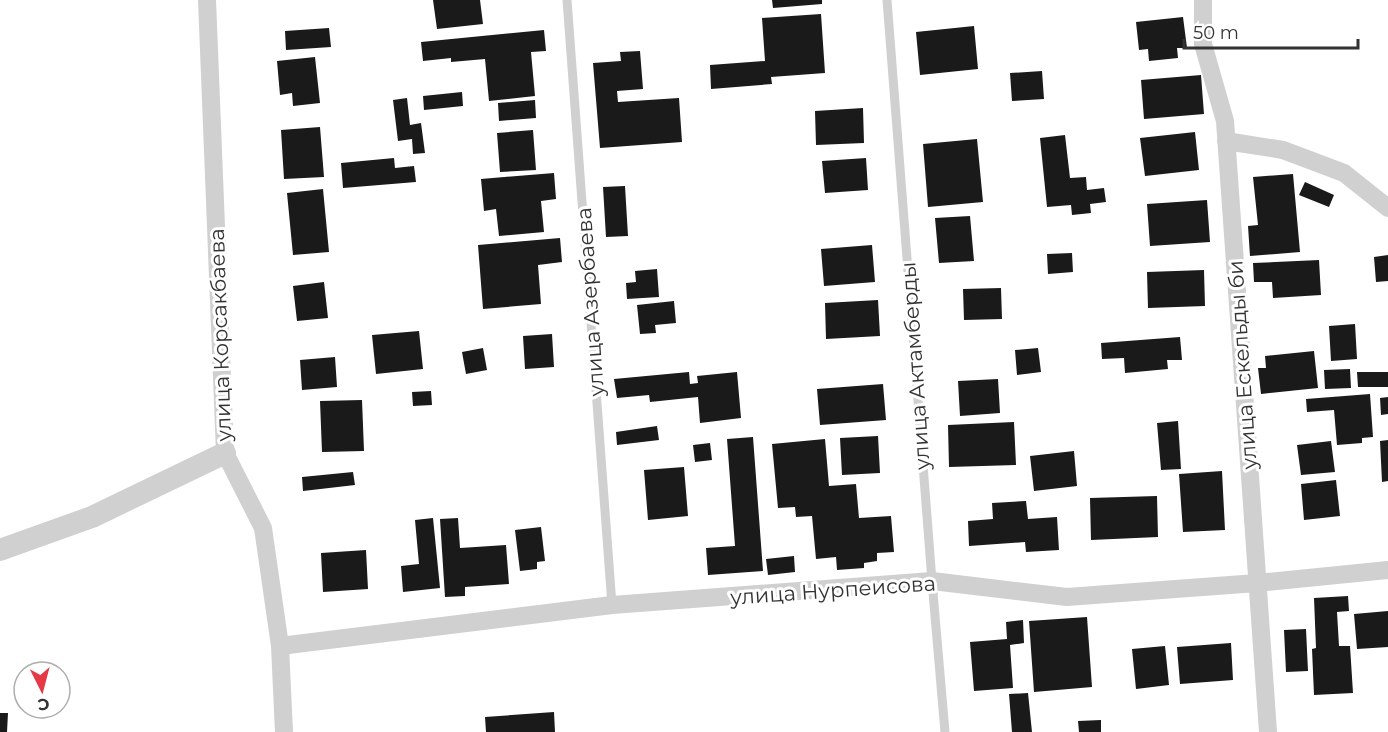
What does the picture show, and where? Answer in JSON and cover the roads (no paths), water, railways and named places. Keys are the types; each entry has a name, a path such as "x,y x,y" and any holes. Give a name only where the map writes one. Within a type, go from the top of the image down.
{"street":[{"name":"улица Корсакбаева","path":"207,0 225,453 263,528 280,646 284,732"},
{"name":"улица Ескельды би","path":"1203,0 1203,44 1225,121 1268,732"},
{"path":"1226,141 1283,150 1344,173 1388,208"},
{"path":"0,550 92,517 225,453"},
{"name":"улица Нурпеисова","path":"280,646 612,604 932,581 1067,597 1388,570"}],"lane":[{"name":"улица Азербаева","path":"567,0 612,604"},
{"name":"улица Актамберды","path":"887,0 945,732"}]}
